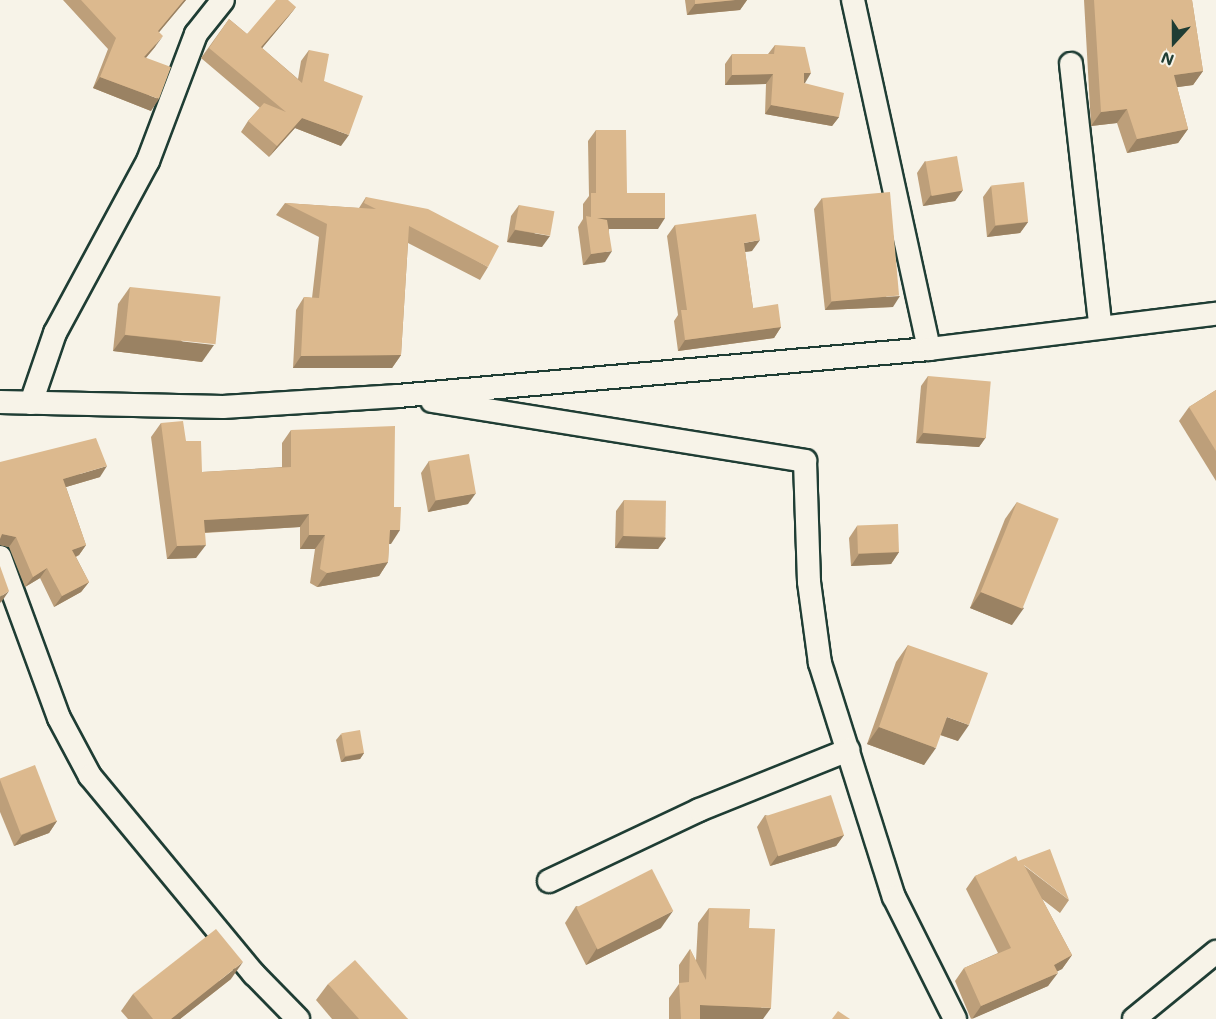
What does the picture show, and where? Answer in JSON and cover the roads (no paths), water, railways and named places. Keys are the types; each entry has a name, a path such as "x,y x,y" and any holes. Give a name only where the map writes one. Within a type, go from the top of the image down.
{"street":[{"path":"31,403 55,333 148,161 196,34 223,0"},
{"path":"854,0 929,349"},
{"path":"1071,63 1100,324"},
{"path":"0,402 223,407 398,396 929,349 1100,324 1216,314"},
{"path":"398,396 805,461 809,582 820,663 894,897 955,1019"},
{"path":"0,557 59,718 90,776 254,974 298,1019"},
{"path":"549,881 699,810 848,750"},
{"path":"1134,1019 1216,952"}]}
